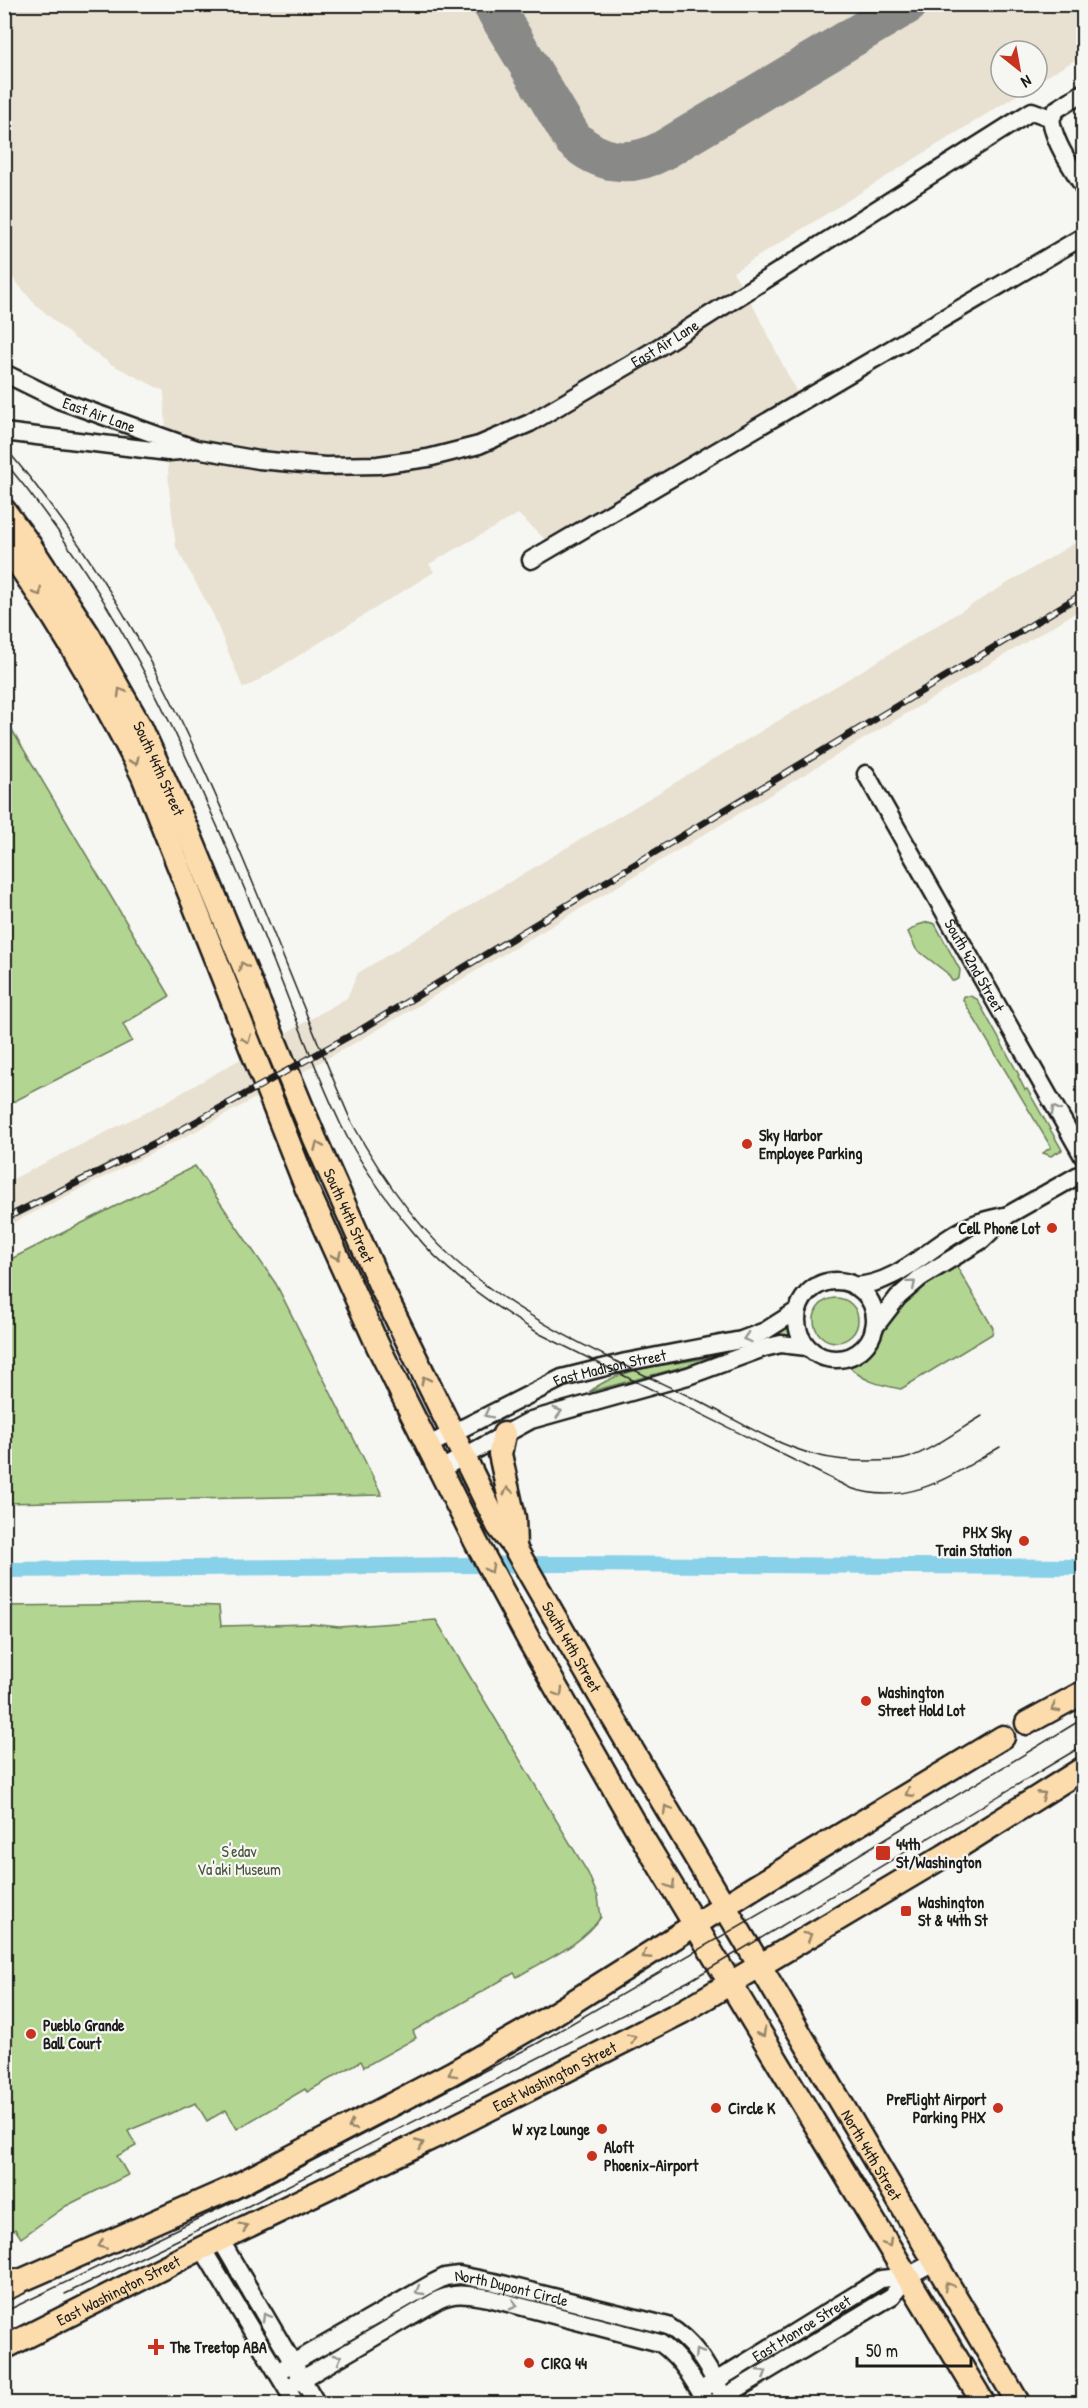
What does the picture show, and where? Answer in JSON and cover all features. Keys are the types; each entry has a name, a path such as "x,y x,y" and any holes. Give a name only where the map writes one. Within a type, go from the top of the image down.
{"main road":[{"name":"South 44th Street","path":"4,510 88,634 141,728 190,836 319,1150 381,1287 498,1526 515,1548 724,1906"},
{"name":"South 44th Street","path":"4,544 74,649 143,776 307,1190 378,1346 439,1470 504,1596 625,1808 696,1924"},
{"path":"504,1434 500,1454 514,1518 515,1548"},
{"path":"1027,1723 1083,1692"},
{"path":"8,2286 232,2188 501,2046 724,1906 1003,1737"},
{"name":"East Washington Street","path":"4,2348 211,2243 547,2081 674,2016 944,1856 1083,1768"},
{"name":"North 44th Street","path":"724,1906 1019,2403"},
{"name":"North 44th Street","path":"696,1924 984,2403"}],"street":[{"path":"1083,92 1057,109 1052,118 1057,142 1083,188"},
{"name":"East Air Lane","path":"4,373 59,400 196,449 259,460 325,466 378,465 428,458 478,445 530,423 651,352 1032,111 1052,118"},
{"path":"531,560 1083,236"},
{"name":"East Air Lane","path":"4,432 168,452 196,449"},
{"name":"South 42nd Street","path":"866,774 1083,1158"},
{"path":"874,1328 871,1304 864,1293 842,1282 818,1285 808,1293 798,1310 796,1323 807,1347 824,1358 845,1358 864,1347 874,1328 906,1289 920,1278 982,1240 1008,1215 1083,1172"},
{"path":"854,1286 866,1286 886,1280 976,1224 1008,1215"},
{"name":"East Madison Street","path":"427,1446 562,1378 626,1362 741,1340 765,1331 798,1310"},
{"name":"East Madison Street","path":"439,1470 531,1420 688,1376 764,1348 781,1344 807,1347"},
{"path":"211,2243 294,2363 317,2403"},
{"path":"211,2243 277,2372 296,2403"},
{"name":"East Monroe Street","path":"704,2397 715,2382 881,2279 908,2276 934,2262"},
{"name":"North Dupont Circle","path":"277,2372 431,2284 445,2277 459,2275 668,2326 685,2336 696,2349 715,2382 722,2401"},
{"name":"East Monroe Street","path":"722,2401 892,2296 908,2276"},
{"name":"North Dupont Circle","path":"287,2388 438,2300 449,2294 460,2293 489,2298 660,2343 674,2353 704,2397"}],"shaded area":[{"path":"1083,4 1084,55 1049,75 1049,39 989,39 989,99 1011,99 733,272 746,292 797,393 546,540 518,514 429,564 434,572 243,688 212,612 176,547 169,488 164,391 111,364 74,338 33,302 5,268 4,5"},
{"path":"1083,538 1083,608 362,1039 196,1131 5,1227 5,1183 164,1103 347,998 358,973"}],"green space":[{"path":"5,718 170,996 123,1024 132,1041 5,1106"},
{"path":"928,922 935,924 960,970 959,978 954,981 916,949 908,932"},
{"path":"964,996 977,999 1025,1090 1027,1089 1062,1150 1051,1156 1043,1153 1051,1147 963,1000"},
{"path":"195,1166 276,1284 382,1495 5,1503 5,1262"},
{"path":"954,1262 993,1328 992,1334 901,1389 871,1381 852,1370 847,1364 867,1354 892,1310 914,1288"},
{"path":"836,1298 845,1299 852,1304 857,1311 857,1329 852,1336 845,1341 836,1342 827,1341 820,1336 815,1329 814,1320 815,1311 820,1304 827,1299"},
{"path":"790,1322 793,1337 589,1392 603,1383 635,1371 728,1352 755,1341"},
{"name":"S'edav Va'aki Museum","path":"159,1604 219,1606 221,1626 311,1624 339,1627 436,1620 588,1873 598,1897 601,1917 584,1936 562,1951 517,1977 514,1973 413,2031 416,2038 364,2067 361,2061 307,2092 305,2089 237,2129 226,2110 207,2121 196,2103 128,2131 136,2146 117,2156 128,2175 66,2206 21,2238 15,2229 5,2235 5,1606"}],"waterway":[{"path":"4,1570 560,1564 1084,1567"}],"taxiway":[{"path":"492,4 573,139 594,154 616,161 638,160 662,151 908,4"}],"tram line":[{"path":"4,446 77,542 142,645 179,716 225,816 351,1121 389,1184 419,1223 452,1258 497,1294 553,1329 757,1432 801,1451 846,1460 898,1460 929,1449 982,1416"},
{"path":"4,461 63,538 90,578 161,705 238,873 319,1075 348,1139 393,1208 442,1263 472,1289 540,1334 850,1488 871,1493 892,1494 911,1491 947,1478 1000,1447"},
{"path":"4,2312 243,2197 538,2043 794,1894 1084,1718"},
{"path":"65,2294 248,2206 689,1981 1084,1745"}],"railway":[{"path":"4,1219 170,1136 362,1029 1084,593"}],"place":[{"name":"Sky Harbor Employee Parking","path":"747,1144"},
{"name":"Cell Phone Lot","path":"1052,1228"},
{"name":"PHX Sky Train Station","path":"1024,1541"},
{"name":"Washington Street Hold Lot","path":"866,1701"},
{"name":"44th St/Washington","path":"883,1853"},
{"name":"Washington St & 44th St","path":"906,1911"},
{"name":"Pueblo Grande Ball Court","path":"31,2034"},
{"name":"Circle K","path":"716,2108"},
{"name":"PreFlight Airport Parking PHX","path":"998,2108"},
{"name":"W xyz Lounge","path":"602,2129"},
{"name":"Aloft Phoenix-Airport","path":"592,2156"},
{"name":"The Treetop ABA","path":"156,2347"},
{"name":"CIRQ 44","path":"529,2363"}]}
